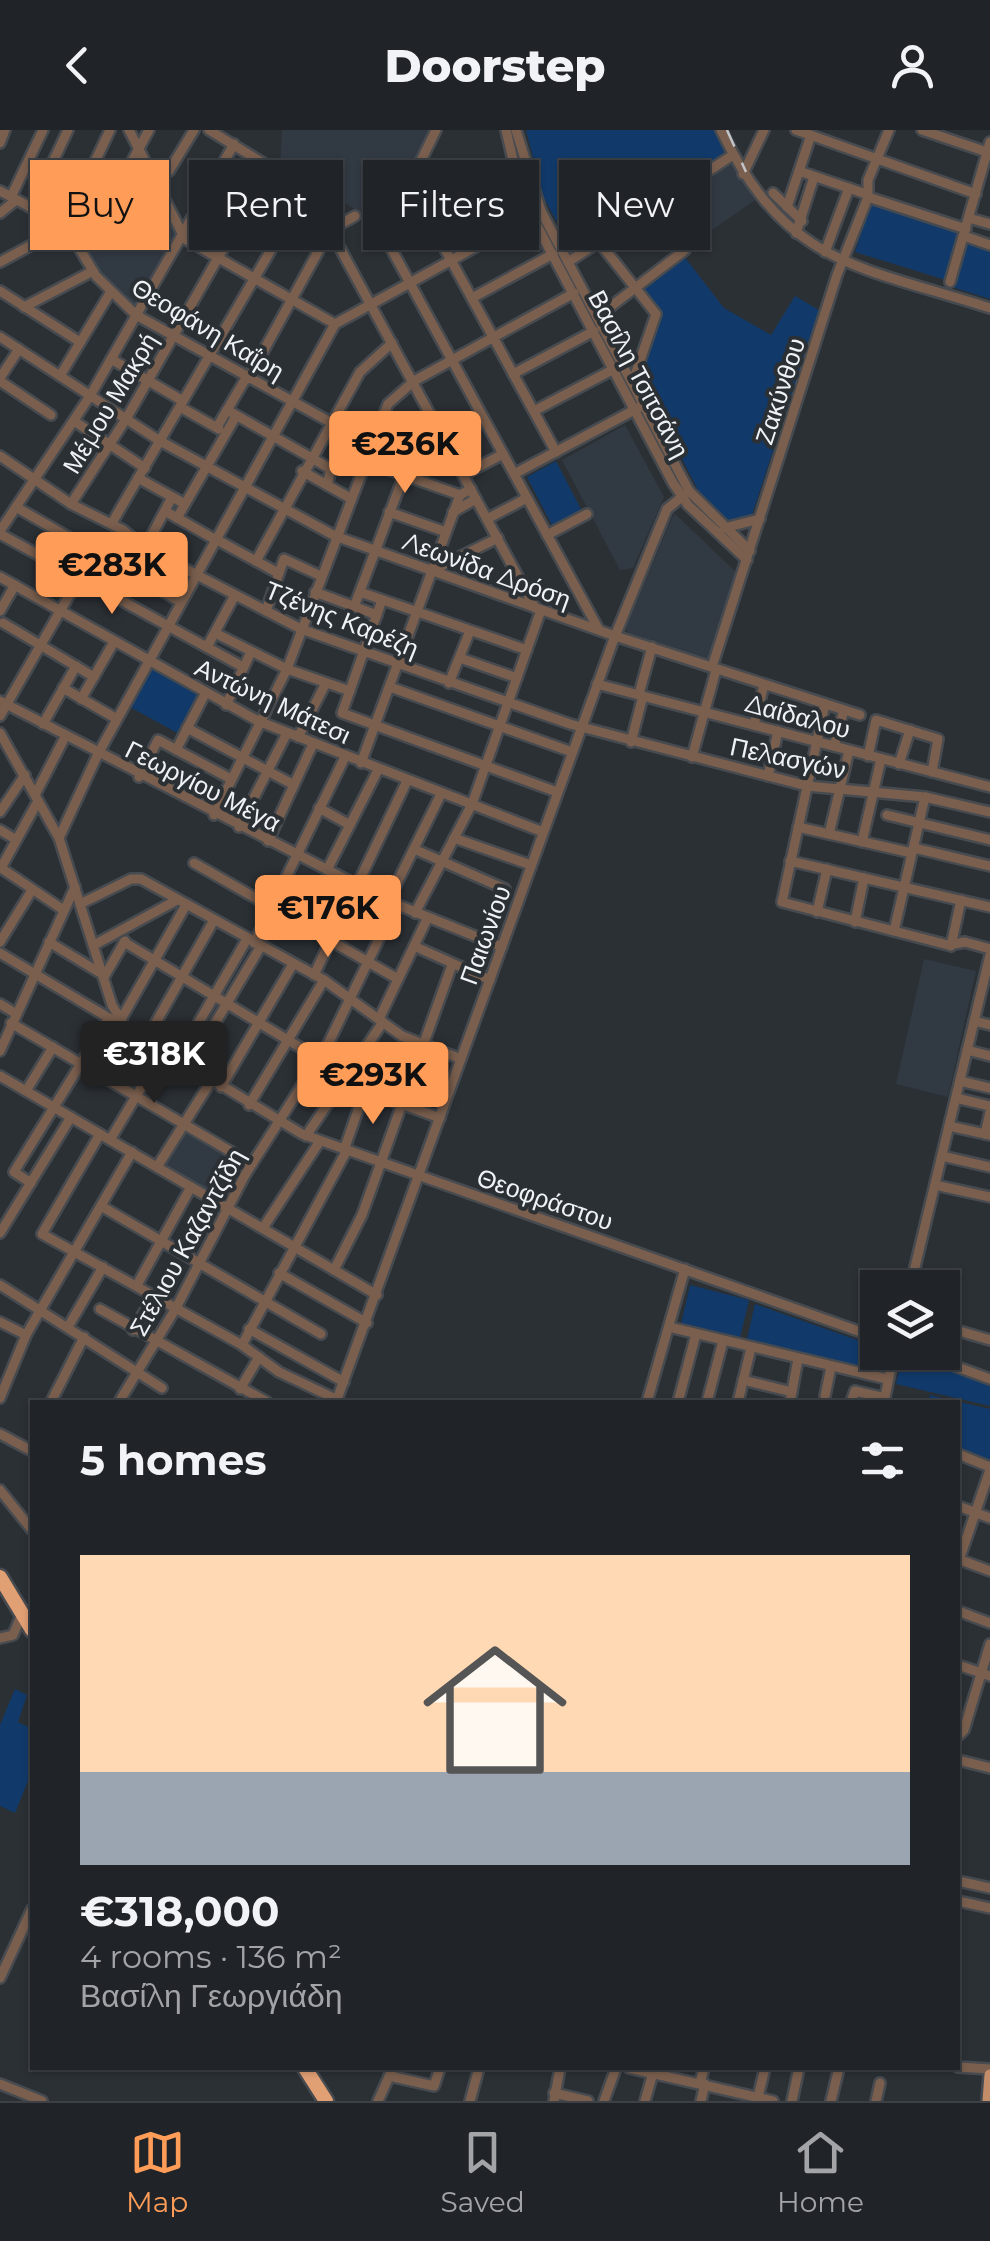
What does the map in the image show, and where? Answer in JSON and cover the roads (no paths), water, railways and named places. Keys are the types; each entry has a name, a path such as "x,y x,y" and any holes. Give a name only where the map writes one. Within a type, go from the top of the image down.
{"highway":[{"path":"0,1578 30,1626"},
{"path":"306,2070 326,2101"}],"main road":[{"path":"988,2101 990,2072"}],"street":[{"path":"0,142 5,130"},
{"path":"0,213 13,198 43,130"},
{"path":"54,160 68,130"},
{"path":"96,160 110,130"},
{"path":"128,130 145,160"},
{"path":"133,160 149,130"},
{"path":"169,170 194,130"},
{"path":"209,130 263,160"},
{"path":"422,160 436,130"},
{"name":"Βασίλη Τσιτσάνη","path":"506,130 512,160"},
{"name":"Βασίλη Τσιτσάνη","path":"516,130 524,160"},
{"path":"722,130 744,174 776,217 796,234 845,264 990,308"},
{"path":"744,174 764,130"},
{"path":"798,130 876,159 977,191 990,191"},
{"name":"Ζακύνθου","path":"692,757 748,556 837,275 845,264 876,159 889,130"},
{"path":"922,130 948,134 988,151 950,282"},
{"path":"787,207 811,136"},
{"path":"228,138 182,235 90,396 0,532 243,667"},
{"path":"710,171 733,156"},
{"path":"799,172 990,245"},
{"path":"796,234 814,177"},
{"path":"825,252 849,188"},
{"path":"0,192 30,207"},
{"path":"773,192 802,221"},
{"path":"169,209 182,235 335,324"},
{"path":"343,223 356,216"},
{"name":"Βασίλη Τσιτσάνη","path":"539,217 568,262 685,493 748,556"},
{"path":"969,218 990,224"},
{"name":"Βασίλη Τσιτσάνη","path":"539,219 614,369 643,406"},
{"path":"0,262 30,245"},
{"name":"Θεοφάνη Καΐρη","path":"81,250 110,293 136,316 370,444"},
{"name":"Μέμου Μακρή","path":"71,504 126,419 223,250"},
{"path":"112,524 271,250"},
{"path":"178,518 207,467 247,379 319,250"},
{"path":"341,250 538,609 472,804 415,912"},
{"path":"392,250 598,630"},
{"path":"445,250 556,452"},
{"path":"59,838 98,754 335,324 469,250"},
{"path":"568,262 587,250"},
{"path":"606,250 656,318 634,376"},
{"path":"597,317 685,250"},
{"path":"472,298 554,254"},
{"path":"24,306 93,271"},
{"path":"0,291 80,342"},
{"path":"60,376 110,293"},
{"path":"214,815 287,669 388,404 414,381 574,293"},
{"path":"514,374 594,331"},
{"name":"Λεωνίδα Δρόση","path":"0,337 160,441 335,536 615,636 860,714"},
{"path":"256,562 310,456 363,368 392,343"},
{"path":"19,349 0,380 50,415"},
{"path":"111,359 222,430"},
{"path":"534,411 614,369"},
{"path":"514,474 643,406"},
{"path":"231,413 333,470 327,485"},
{"path":"354,607 404,475 422,432 433,418"},
{"path":"74,421 145,468"},
{"path":"463,474 503,454"},
{"name":"Τζένης Καρέζη","path":"0,456 145,548 301,629 581,727"},
{"path":"364,461 460,495 474,494"},
{"path":"302,471 350,498"},
{"path":"138,478 186,504"},
{"name":"Βασίλη Τσιτσάνη","path":"685,493 748,556"},
{"name":"Παιωνίου","path":"337,1400 596,684 667,509 685,493"},
{"path":"453,512 474,494"},
{"path":"360,763 460,495"},
{"path":"145,548 172,497"},
{"path":"487,519 527,498"},
{"path":"16,507 181,602"},
{"path":"165,512 278,572"},
{"path":"390,512 446,532"},
{"path":"547,535 586,514"},
{"path":"724,528 760,519"},
{"path":"431,571 498,538"},
{"path":"0,716 3,702 94,552"},
{"path":"149,583 163,558"},
{"path":"266,611 278,572 288,558 321,576"},
{"path":"114,596 129,572"},
{"name":"Αντώνη Μάτεσι","path":"0,577 258,721 543,832"},
{"path":"0,610 15,585"},
{"path":"315,592 377,615"},
{"path":"360,592 527,650"},
{"path":"207,647 235,595"},
{"path":"382,600 342,713 558,792"},
{"path":"0,635 4,624 94,676"},
{"path":"449,683 470,631"},
{"path":"215,633 287,669 350,691"},
{"path":"81,699 114,642"},
{"path":"631,742 652,648"},
{"path":"226,705 251,652"},
{"path":"460,658 517,678"},
{"path":"42,724 76,666"},
{"path":"298,738 326,684"},
{"name":"Δαίδαλου","path":"596,684 990,787"},
{"path":"754,725 764,685"},
{"path":"390,687 572,752"},
{"path":"63,688 117,719"},
{"path":"176,750 206,694"},
{"name":"Γεωργίου Μέγα","path":"3,702 214,815 356,885 502,947"},
{"path":"825,704 782,902 951,946 965,942 990,952 987,978 914,1270"},
{"path":"834,746 844,710"},
{"path":"868,756 876,720 939,742 932,772"},
{"name":"Πελασγών","path":"581,727 807,786 925,798 990,812"},
{"path":"187,728 294,786"},
{"path":"900,764 910,730"},
{"path":"768,776 778,731"},
{"path":"0,732 59,838 118,1022"},
{"path":"239,827 286,733"},
{"path":"62,909 2,871 2,862 65,737"},
{"path":"140,776 158,740 231,779"},
{"path":"268,841 313,744"},
{"path":"0,758 8,746"},
{"path":"830,834 849,751"},
{"path":"189,1067 228,1004 344,757"},
{"path":"862,842 881,760"},
{"path":"327,870 378,770"},
{"path":"0,812 25,775"},
{"path":"249,1105 288,1040 319,977 356,885 407,782"},
{"name":"Στέλιου Καζαντζίδη","path":"119,1400 176,1308 226,1208 353,998 414,849 442,794"},
{"path":"894,931 925,798"},
{"path":"319,808 350,824"},
{"path":"888,815 990,840"},
{"path":"798,827 990,866"},
{"path":"0,830 15,840"},
{"path":"454,838 531,864"},
{"path":"414,849 504,889 486,942"},
{"path":"790,861 990,907"},
{"path":"194,863 398,979"},
{"path":"817,912 826,869"},
{"path":"80,904 135,878 319,977 381,1021 424,1045 462,1059"},
{"path":"855,922 864,878"},
{"path":"0,1051 75,887"},
{"path":"0,942 32,890"},
{"path":"951,946 961,900"},
{"path":"94,945 181,902"},
{"path":"31,1183 14,1172 82,1064 118,1022 155,961 181,902"},
{"path":"306,1136 381,1021 427,918"},
{"path":"146,1040 214,920"},
{"path":"104,976 134,925"},
{"path":"48,942 104,976"},
{"path":"124,942 318,1058"},
{"path":"177,1060 213,996 254,943"},
{"path":"414,946 490,980"},
{"name":"Θεοφράστου","path":"0,954 118,1022 278,1123 306,1136 860,1332"},
{"path":"221,1087 293,964"},
{"path":"334,1270 358,1226 452,965"},
{"path":"0,1004 53,1046 252,1164"},
{"path":"974,1021 990,1025"},
{"path":"328,1044 355,1061"},
{"path":"26,1091 53,1046"},
{"path":"967,1050 990,1056"},
{"path":"110,1140 163,1051"},
{"path":"242,1344 346,1150 370,1072"},
{"path":"0,1076 377,1295"},
{"path":"157,1167 211,1081"},
{"path":"960,1081 990,1088"},
{"path":"366,1092 440,1118"},
{"path":"950,1126 987,1134 990,1109 956,1098"},
{"path":"0,1232 71,1117"},
{"path":"100,1134 42,1234 137,1284 242,1344 288,1377 335,1400"},
{"path":"262,1228 320,1140"},
{"path":"0,1398 26,1335 132,1152"},
{"path":"942,1156 990,1166"},
{"path":"935,1185 990,1198"},
{"path":"137,1284 191,1187"},
{"path":"101,1206 320,1334"},
{"path":"68,1326 104,1267"},
{"path":"649,1400 685,1269"},
{"path":"279,1273 367,1322"},
{"path":"0,1286 162,1388"},
{"path":"134,1330 155,1295"},
{"path":"100,1310 262,1400"},
{"path":"0,1322 26,1335"},
{"path":"669,1327 888,1379"},
{"path":"249,1329 344,1382"},
{"path":"960,1331 990,1340"},
{"path":"679,1400 696,1334"},
{"path":"53,1400 84,1337"},
{"path":"708,1400 723,1341"},
{"path":"739,1400 751,1348"},
{"path":"240,1390 259,1357"},
{"path":"744,1380 791,1397 798,1359"},
{"path":"960,1367 990,1378"},
{"path":"825,1396 831,1368"},
{"path":"852,1400 855,1391 885,1400 890,1370"},
{"path":"0,1434 30,1447"},
{"path":"960,1455 990,1469 960,1555"},
{"path":"0,1490 30,1528"},
{"path":"960,1507 990,1518"},
{"path":"960,1562 990,1571"},
{"path":"960,1612 990,1623"},
{"path":"0,1638 12,1637 22,1614"},
{"path":"960,1734 985,1674 990,1644"},
{"path":"960,1665 985,1674"},
{"path":"960,1709 969,1711"},
{"path":"960,1760 990,1768"},
{"path":"960,1882 990,1888"},
{"path":"960,1901 990,1908"},
{"path":"0,1978 30,1913"},
{"path":"960,2067 990,2072"},
{"path":"378,2101 391,2072 434,2086 439,2070"},
{"path":"478,2070 471,2099 484,2101"},
{"path":"560,2070 554,2097 588,2101"},
{"path":"604,2101 615,2070"},
{"path":"645,2101 646,2070 676,2072 741,2097 773,2101"},
{"path":"701,2101 704,2070"},
{"path":"758,2097 765,2070"},
{"path":"792,2101 799,2070"},
{"path":"831,2101 836,2070"},
{"path":"876,2101 880,2083"},
{"path":"0,2084 42,2101"}],"railway":[{"path":"727,130 746,172"}]}
